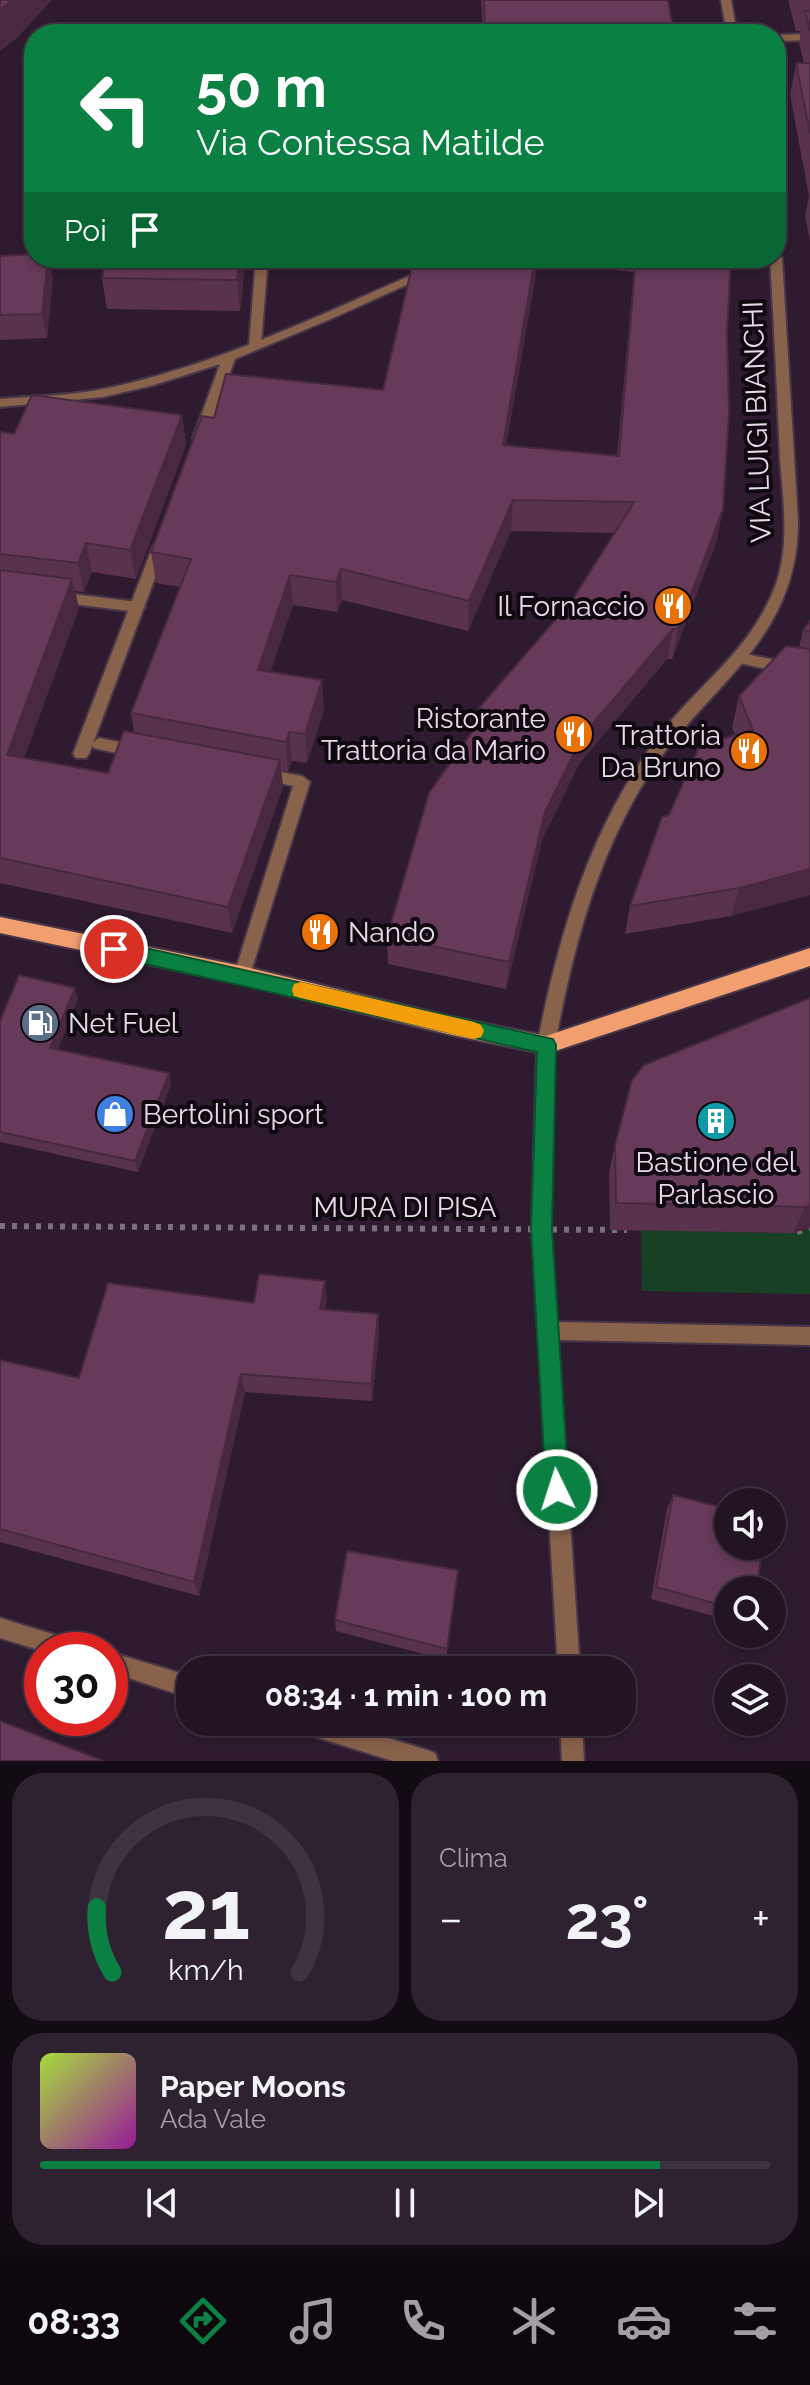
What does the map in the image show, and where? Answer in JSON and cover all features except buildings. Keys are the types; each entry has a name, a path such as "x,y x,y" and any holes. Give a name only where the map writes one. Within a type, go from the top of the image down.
{"main road":[{"path":"0,925 242,975 452,1026 546,1045 810,957"}],"street":[{"path":"726,0 730,24"},
{"path":"786,38 810,37"},
{"path":"255,345 261,268"},
{"path":"0,403 107,393 175,375 229,357 436,268"},
{"name":"VIA LUIGI BIANCHI","path":"568,1656 541,1229 546,1045 555,993 573,930 599,853 618,812 637,777 668,734 741,658 783,583 790,510 777,268"},
{"path":"197,445 229,357"},
{"path":"81,754 165,534"},
{"path":"46,595 138,607"},
{"path":"741,658 810,673"},
{"path":"99,744 162,756"},
{"path":"240,770 302,782 242,975"},
{"path":"547,1331 810,1336"},
{"path":"0,1628 24,1635"},
{"path":"128,1668 176,1683"},
{"path":"348,1736 427,1761"},
{"path":"572,1736 573,1761"}],"path":[{"name":"MURA DI PISA","path":"0,1226 641,1230"},
{"path":"793,1233 810,1228"}],"green space":[{"path":"810,1228 810,1294 642,1291 641,1230 793,1233"}],"slow traffic":[{"path":"301,990 474,1031"}],"place":[{"name":"Il Fornaccio","path":"673,606"},
{"name":"Ristorante Trattoria da Mario","path":"574,734"},
{"name":"Trattoria Da Bruno","path":"749,751"},
{"name":"Nando","path":"320,932"},
{"name":"Net Fuel","path":"40,1023"},
{"name":"Bertolini sport","path":"115,1114"},
{"name":"Bastione del Parlascio","path":"716,1121"}],"route":[{"path":"114,949 546,1045 541,1229 557,1490"}]}
